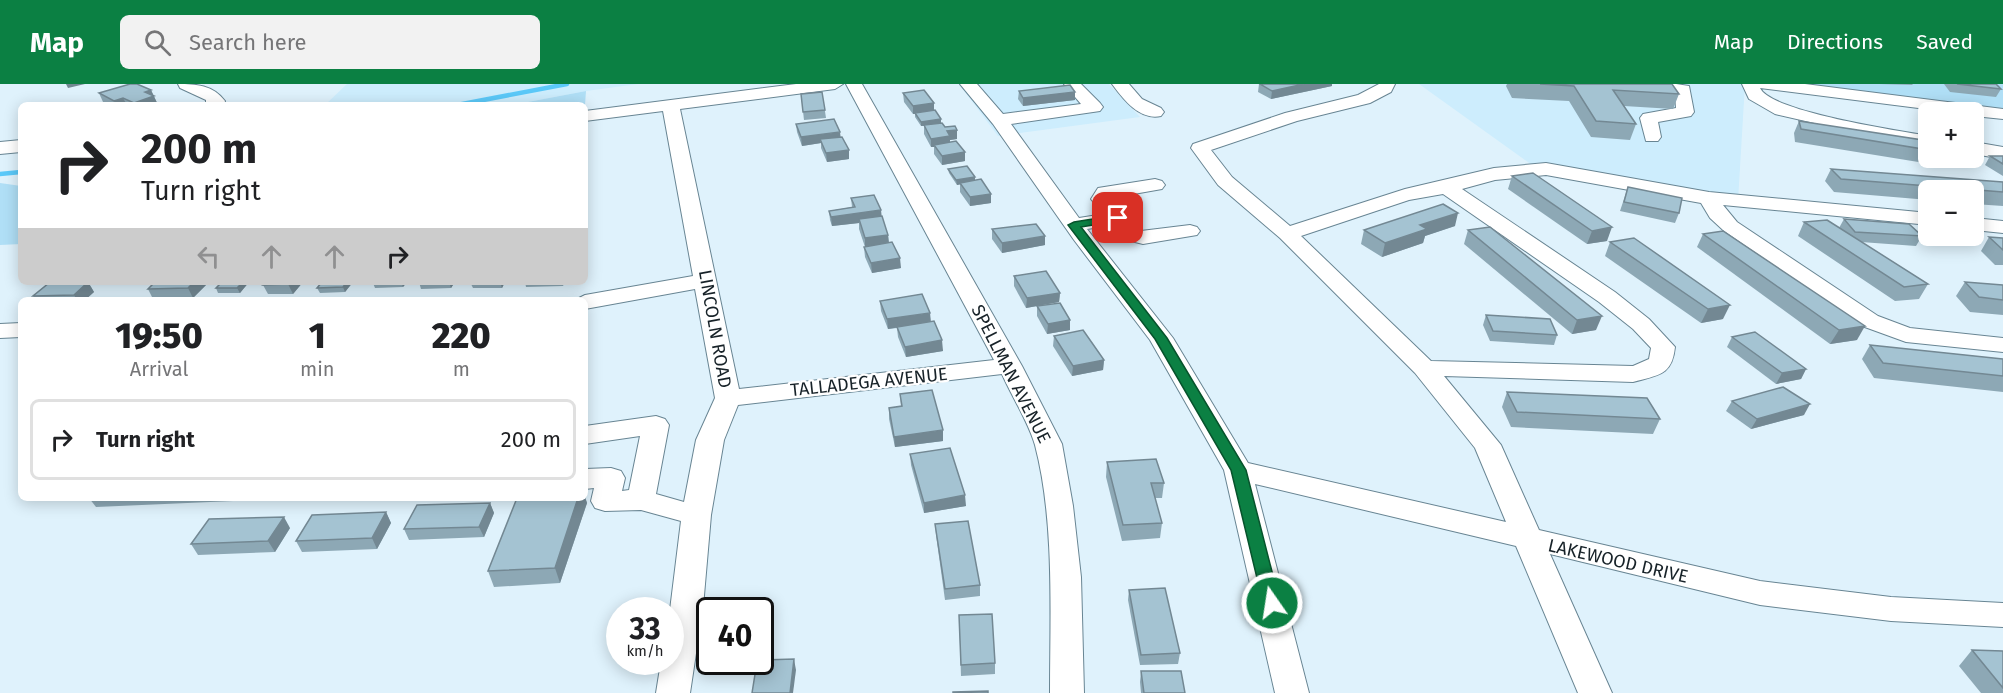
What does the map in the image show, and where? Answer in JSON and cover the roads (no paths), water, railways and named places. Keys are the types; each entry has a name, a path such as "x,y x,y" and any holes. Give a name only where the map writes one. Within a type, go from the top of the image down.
{"street":[{"path":"186,84 212,96 216,102"},
{"path":"588,116 834,84"},
{"name":"SPELLMAN AVENUE","path":"854,84 1010,366 1048,444 1059,506 1065,577 1067,693"},
{"path":"952,84 958,84"},
{"path":"968,84 999,120 1074,225 1161,338 1238,470 1292,693"},
{"path":"999,120 1094,107 1072,84"},
{"path":"1120,84 1136,103 1155,112"},
{"path":"1387,84 1385,88 1364,99 1291,117 1200,148 1225,181 1287,234 1424,368 1487,445 1595,693"},
{"path":"1639,84 1682,87 1685,112 1649,118 1652,137"},
{"path":"1750,84 1755,95 1781,110 1880,133 1918,139"},
{"path":"1767,84 1774,97 1801,115"},
{"path":"1767,84 2003,114"},
{"name":"LINCOLN ROAD","path":"671,106 728,398 710,440 696,515 687,607 673,693"},
{"path":"0,148 18,146"},
{"path":"1984,150 2003,153"},
{"path":"1287,234 1405,195 1494,174 1546,169 1709,198 1918,218"},
{"path":"1155,185 1105,192 1101,199 1134,236 1143,238 1190,231"},
{"path":"1424,368 1633,374 1650,370 1661,362 1663,347 1641,324 1607,297 1446,187"},
{"path":"1709,198 1717,214 1730,226 1870,321 1906,335 2003,345"},
{"path":"1074,225 1118,218"},
{"path":"1984,225 2003,227"},
{"path":"588,301 706,280"},
{"path":"0,331 18,330"},
{"name":"TALLADEGA AVENUE","path":"728,398 1010,366"},
{"path":"588,435 656,425 641,500"},
{"name":"LAKEWOOD DRIVE","path":"1238,470 1760,593 1891,609 2003,615"},
{"path":"588,479 610,478 605,501 641,500 696,515"}],"waterway":[{"path":"473,102 567,84"},
{"path":"0,174 18,172"}]}
